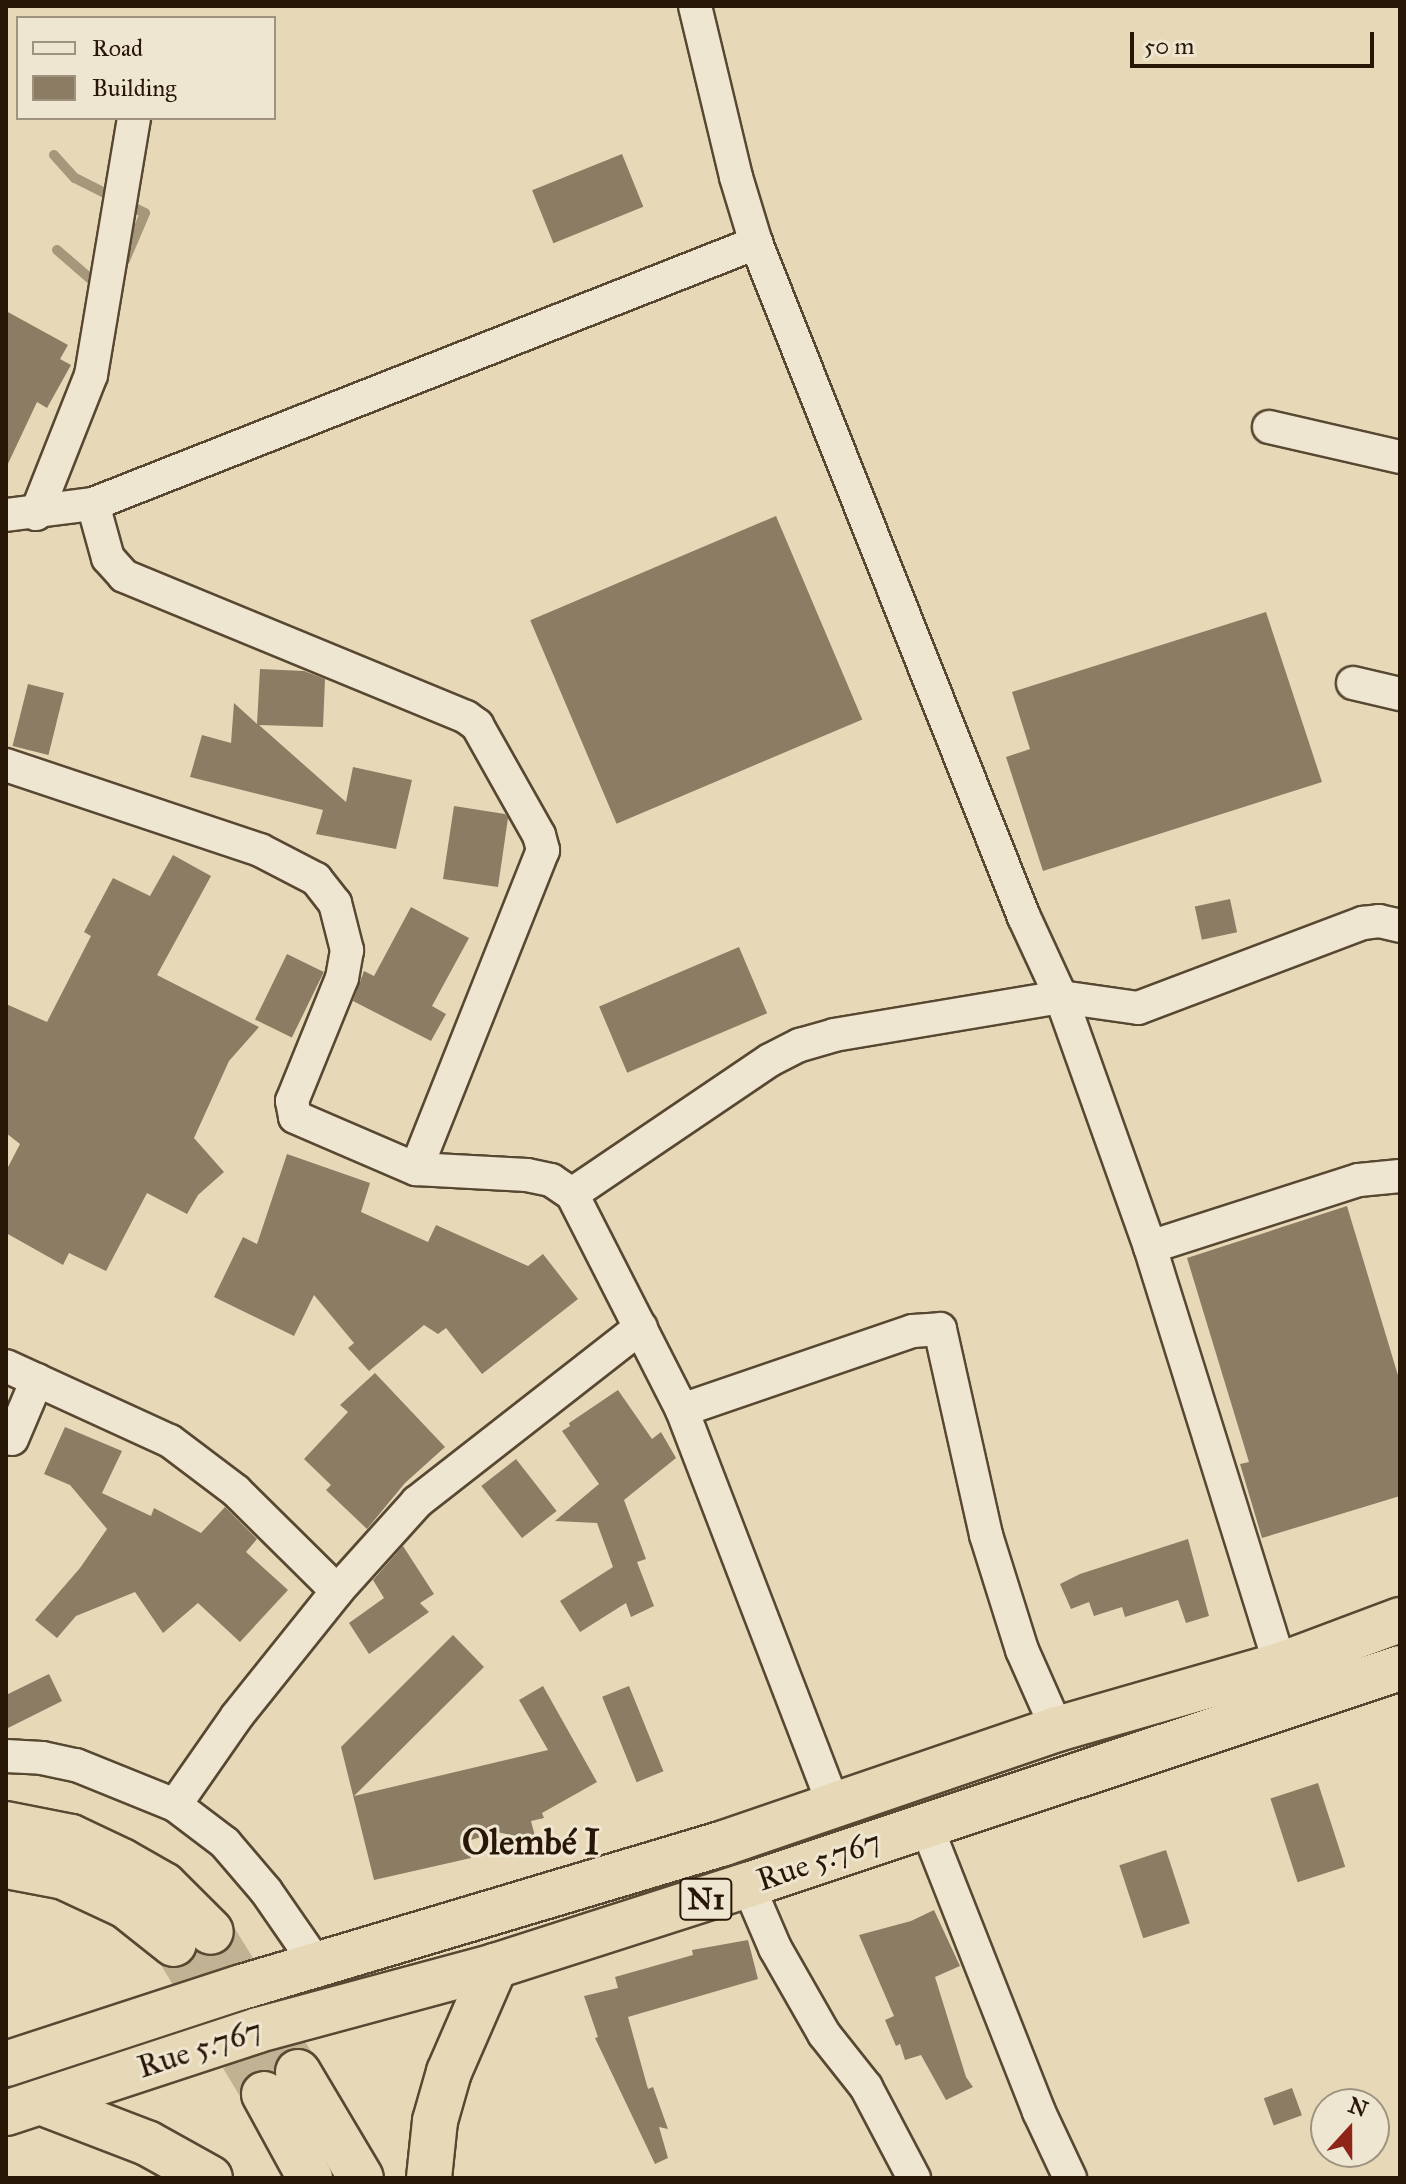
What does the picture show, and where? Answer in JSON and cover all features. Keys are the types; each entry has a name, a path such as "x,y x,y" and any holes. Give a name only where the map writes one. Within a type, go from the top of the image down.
{"highway":[{"name":"N1","path":"6,2064 834,1807 1057,1729 1280,1665 1400,1620"},
{"name":"Rue 5.767","path":"23,2107 258,2030 495,1966 1400,1668"},
{"path":"6,1824 71,1837 164,1885 192,1938 64,1877 6,1866"},
{"path":"429,2178 435,2121 449,2072 495,1966"},
{"path":"310,2178 281,2083 361,2178"},
{"path":"23,2107 147,2143 210,2178"}],"street":[{"path":"695,6 736,177 756,243 1024,917 1061,997 1150,1247 1280,1665"},
{"path":"21,514 91,375 134,120"},
{"path":"21,514 93,504 756,243"},
{"path":"1269,427 1400,457"},
{"path":"93,504 108,558 124,576 466,717 477,725 539,835 543,850 416,1169"},
{"path":"1353,683 1400,694"},
{"path":"6,765 260,850 316,879 335,903 347,950 342,978 291,1110 295,1117 416,1169 527,1175 551,1180 572,1194 682,1410 834,1807"},
{"path":"572,1194 770,1060 800,1045 834,1035 1061,997 1138,1008 1363,923 1379,921 1400,926"},
{"path":"1150,1247 1359,1180 1400,1176"},
{"path":"175,1805 237,1716 337,1591 417,1502 641,1327"},
{"path":"682,1410 913,1331 940,1329 986,1535 1022,1650 1057,1729"},
{"path":"6,1366 170,1441 236,1491 337,1591"},
{"path":"12,1439 37,1380"},
{"path":"6,1756 42,1758 76,1765 175,1805 225,1843 266,1891 318,1966"},
{"path":"926,1825 1039,2112 1070,2178"},
{"path":"748,1885 775,1948 824,2034 866,2087 914,2178"}],"building":[{"path":"622,154 643,207 553,243 532,190"},
{"path":"6,311 68,345 60,359 71,365 47,408 37,402 6,468"},
{"path":"776,516 862,719 617,824 530,620"},
{"path":"1266,612 1322,782 1043,871 1006,757 1030,749 1012,692"},
{"path":"260,669 304,671 325,679 323,727 259,725 346,802 353,767 412,780 396,849 316,834 323,810 190,777 202,735 231,743 234,703 257,724"},
{"path":"28,684 64,693 48,755 13,746"},
{"path":"454,806 505,814 508,818 498,887 443,879"},
{"path":"173,855 211,876 157,975 259,1027 229,1061 194,1138 224,1172 198,1195 187,1214 147,1193 106,1271 69,1253 63,1265 6,1233 6,1171 20,1144 6,1133 6,1004 47,1022 91,936 84,932 113,878 150,896"},
{"path":"1230,899 1237,932 1202,940 1195,906"},
{"path":"411,907 469,938 432,1006 446,1014 431,1041 353,1001 364,971 374,976"},
{"path":"739,947 767,1013 627,1073 599,1006"},
{"path":"287,954 324,972 292,1038 255,1020"},
{"path":"287,1154 370,1183 361,1212 428,1242 436,1225 528,1266 543,1254 578,1299 482,1374 446,1328 438,1334 424,1325 369,1371 348,1348 354,1343 314,1295 294,1336 214,1297 243,1237 257,1244"},
{"path":"1347,1206 1400,1382 1400,1496 1262,1538 1240,1464 1249,1462 1187,1258"},
{"path":"375,1373 445,1447 405,1483 367,1529 326,1490 331,1485 304,1459 348,1412 340,1405"},
{"path":"618,1390 652,1439 661,1432 676,1458 624,1500 646,1559 637,1562 654,1606 631,1617 626,1603 580,1632 560,1601 613,1567 597,1523 555,1521 599,1484 562,1431"},
{"path":"65,1427 122,1451 102,1493 151,1516 154,1508 201,1533 225,1507 257,1539 246,1552 288,1590 240,1642 198,1603 163,1633 135,1592 76,1616 57,1638 35,1620 80,1568 107,1529 70,1485 44,1474"},
{"path":"516,1459 557,1511 522,1538 481,1486"},
{"path":"1188,1539 1209,1616 1186,1623 1178,1600 1125,1617 1122,1607 1094,1616 1089,1602 1071,1609 1060,1584 1080,1574"},
{"path":"403,1546 434,1594 420,1603 429,1612 369,1654 349,1623 384,1598 373,1580"},
{"path":"453,1635 484,1667 354,1796 548,1750 519,1700 543,1686 597,1782 542,1813 544,1818 531,1821 536,1840 497,1832 468,1841 471,1858 374,1880 341,1747"},
{"path":"49,1674 62,1701 6,1729 6,1695"},
{"path":"629,1686 663,1771 637,1782 602,1697"},
{"path":"1318,1783 1345,1867 1298,1882 1270,1798"},
{"path":"1166,1850 1190,1923 1143,1938 1119,1865"},
{"path":"934,1910 960,1966 935,1977 966,2077 973,2087 946,2100 921,2055 905,2060 900,2044 896,2046 885,2020 894,2016 859,1935 911,1921"},
{"path":"748,1940 758,1979 628,2017 648,2089 653,2087 668,2129 659,2127 668,2158 655,2164 595,2038 598,2037 584,1996 618,1988 615,1977 693,1955 692,1950"},
{"path":"1292,2088 1302,2115 1274,2126 1264,2098"}],"waterway":[{"path":"54,155 75,178 145,213 125,260 119,266"},
{"path":"57,250 101,288"}],"tunnel":[{"path":"211,1932 298,2072"},
{"path":"174,1944 264,2094"}],"district":[{"name":"Olembé I","path":"531,1843"}]}
